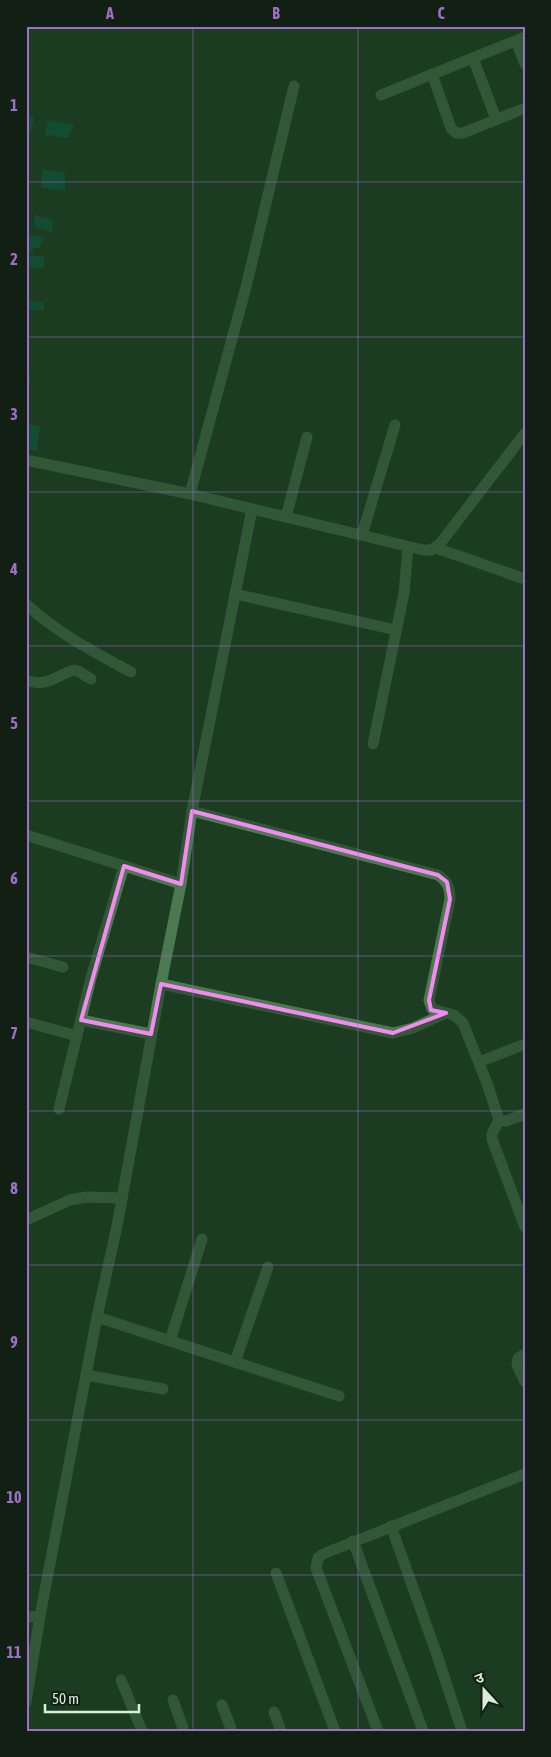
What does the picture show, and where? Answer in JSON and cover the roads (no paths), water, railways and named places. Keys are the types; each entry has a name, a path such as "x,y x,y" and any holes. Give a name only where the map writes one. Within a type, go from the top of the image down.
{"street":[{"path":"381,95 520,39 525,64"},
{"path":"473,58 496,120"},
{"path":"432,74 453,131 463,133 525,108"},
{"path":"190,494 246,287 294,86"},
{"path":"362,536 395,425"},
{"path":"26,460 190,494 362,536 423,550 431,550 436,548 525,433"},
{"path":"286,517 308,437"},
{"path":"26,1702 40,1616 181,884 192,812 252,509"},
{"path":"373,744 405,584 408,546"},
{"path":"436,548 525,579"},
{"path":"235,594 396,630"},
{"path":"26,604 69,637 131,672"},
{"path":"26,680 37,684 44,683 74,670 91,679"},
{"path":"192,812 428,872 447,882 450,890 450,899 429,1000 432,1009 454,1015 463,1023 488,1083 499,1120 492,1134 492,1139 525,1227"},
{"path":"26,835 181,884"},
{"path":"59,1109 91,978 124,866"},
{"path":"26,957 63,968"},
{"path":"161,984 394,1033 413,1028 446,1013"},
{"path":"81,1020 151,1034"},
{"path":"26,1022 77,1036"},
{"path":"479,1062 525,1044"},
{"path":"499,1120 506,1121 525,1114"},
{"path":"26,1220 70,1200 87,1197 122,1198"},
{"path":"170,1341 202,1239"},
{"path":"235,1362 268,1267"},
{"path":"97,1317 339,1396"},
{"path":"525,1354 518,1358 517,1362 525,1382"},
{"path":"86,1375 163,1389"},
{"path":"378,1731 316,1568 318,1558 353,1540 525,1474"},
{"path":"391,1526 462,1731"},
{"path":"353,1540 423,1731"},
{"path":"276,1573 335,1731"},
{"path":"26,1617 40,1616"},
{"path":"120,1680 142,1731"},
{"path":"172,1700 184,1731"},
{"path":"222,1705 232,1731"},
{"path":"274,1712 281,1731"}]}
